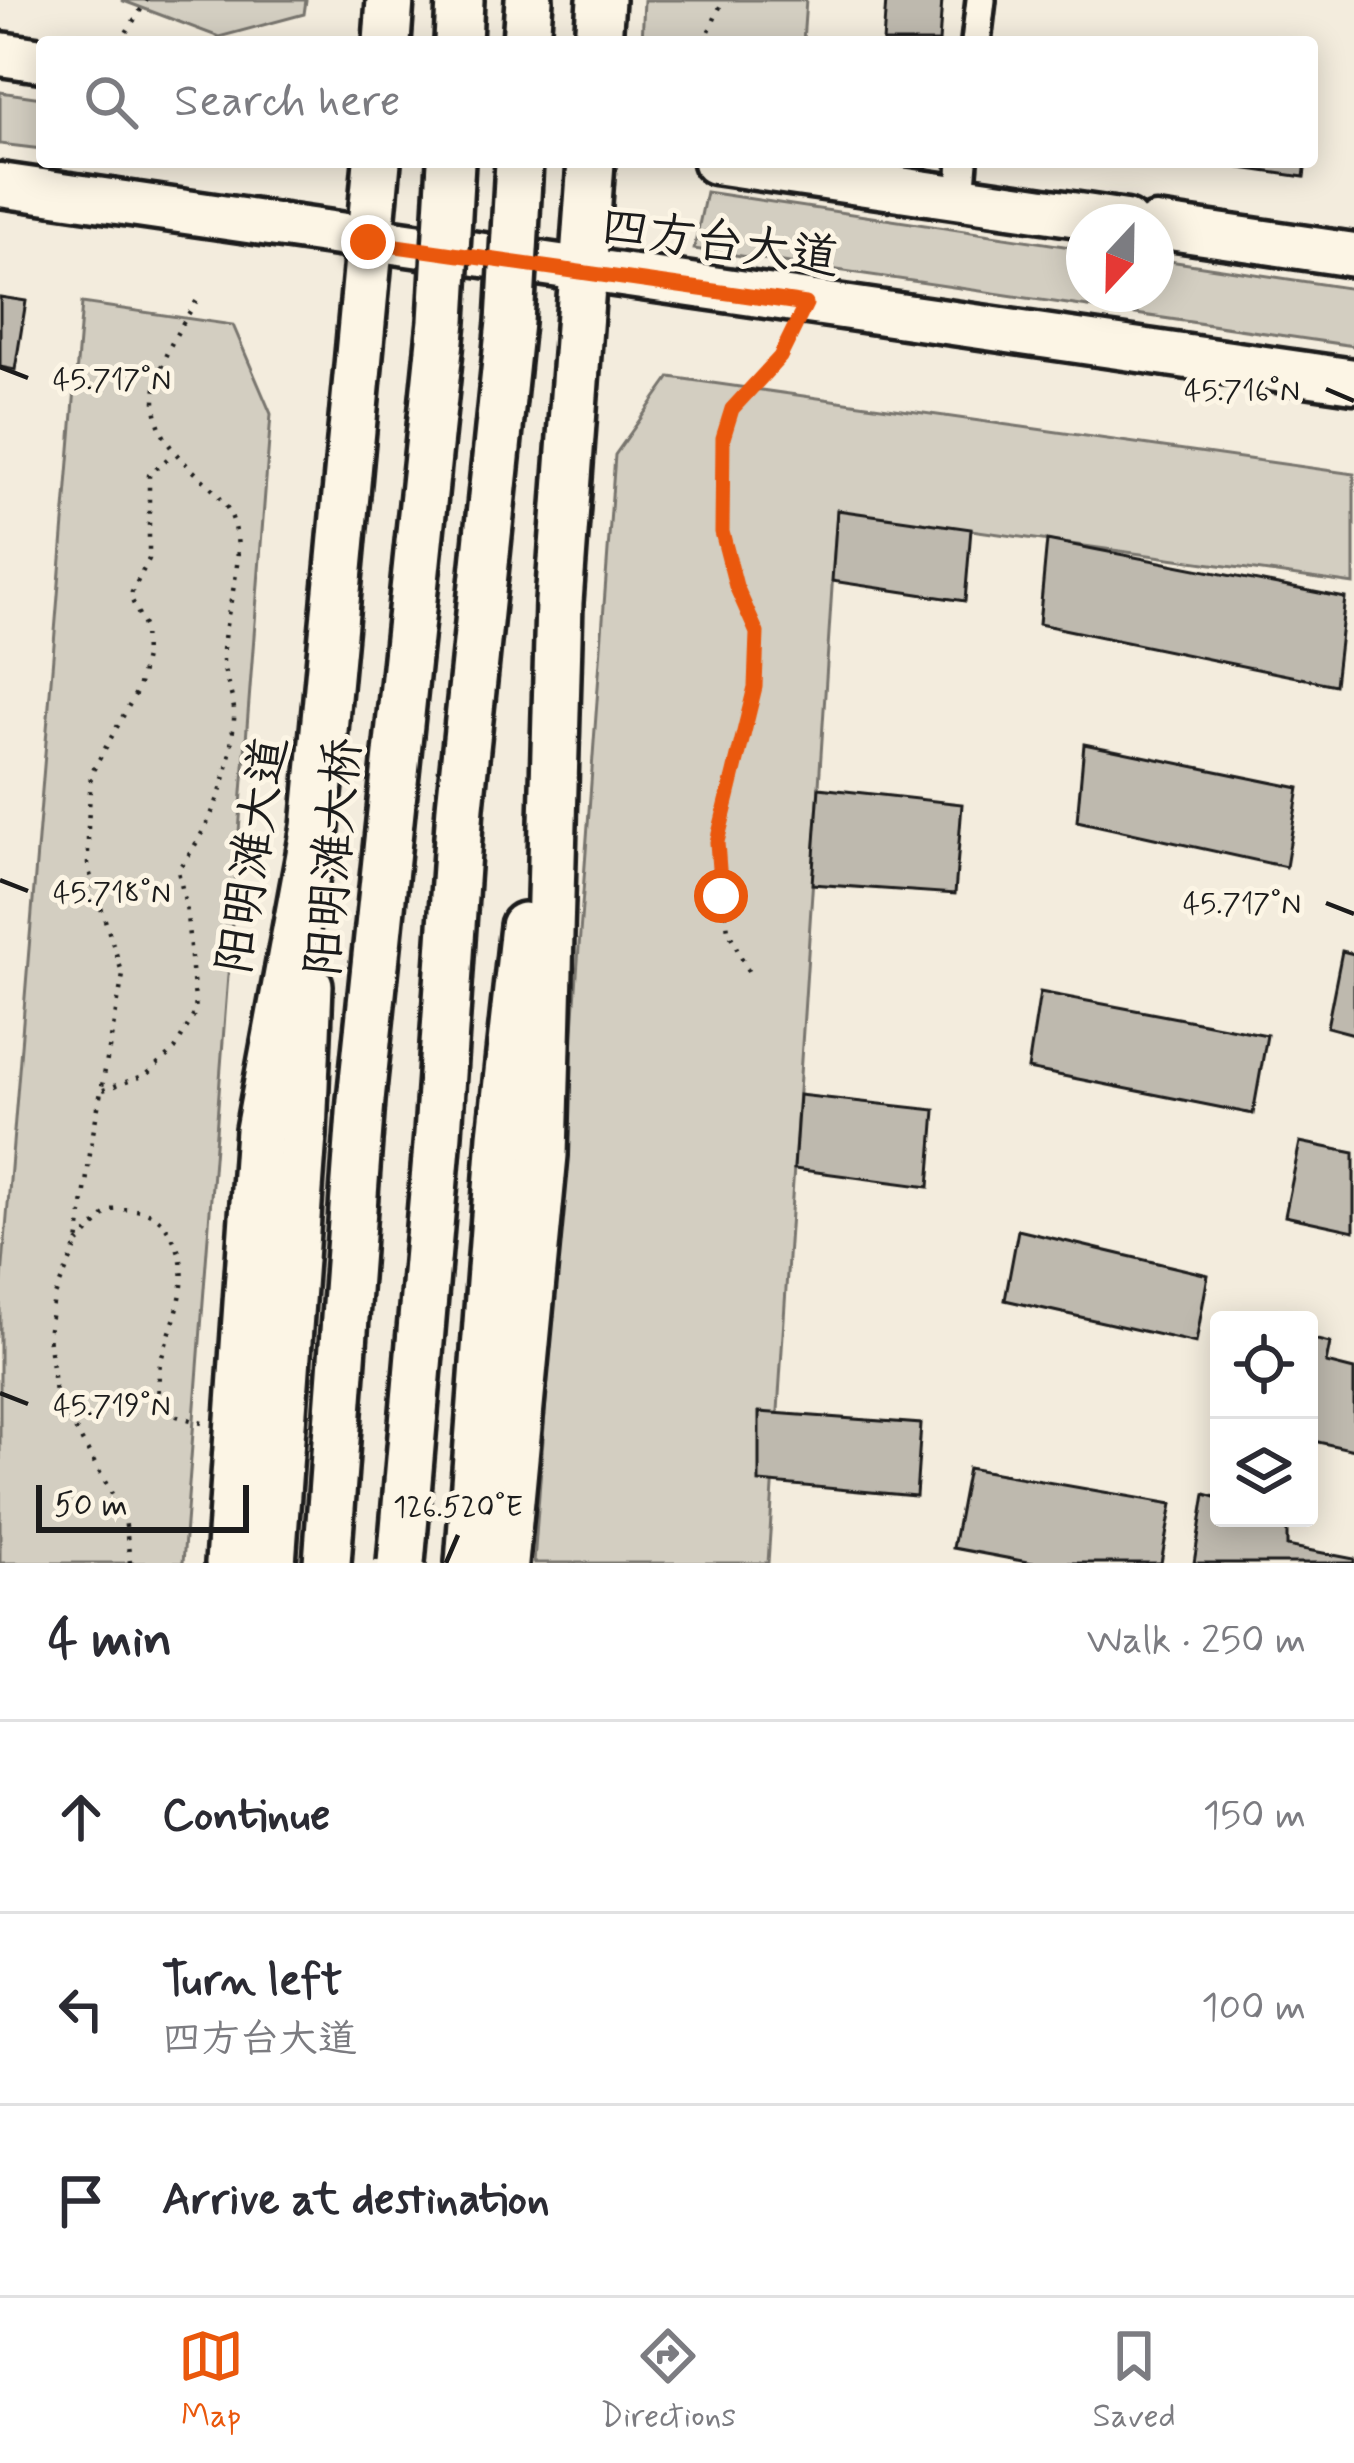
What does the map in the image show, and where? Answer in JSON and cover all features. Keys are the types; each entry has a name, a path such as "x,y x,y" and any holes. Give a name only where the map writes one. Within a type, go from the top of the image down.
{"highway":[{"path":"387,36 390,0"},
{"path":"458,36 460,0"},
{"path":"526,36 529,0"},
{"path":"598,36 601,0"},
{"name":"阳明滩大道","path":"229,1563 259,1130 316,827 376,168"},
{"name":"阳明滩大桥","path":"328,1563 361,1100 442,322 451,168"},
{"path":"401,1563 460,807 510,322 519,168"},
{"path":"469,1563 501,1136 559,602 591,168"},
{"path":"505,1563 544,1155 559,602"},
{"path":"272,1563 303,1135 316,827"}],"main road":[{"path":"0,54 36,59"},
{"name":"四方台大道","path":"797,168 962,180 1066,207"},
{"name":"四方台大道","path":"0,185 368,242 1354,381"},
{"path":"1174,229 1354,255"}],"street":[{"path":"977,36 981,0"}],"path":[{"path":"124,36 148,0"},
{"path":"707,36 723,0"},
{"path":"103,1090 146,1075 175,1048 196,1011 178,871 203,835 225,786 235,713 222,657 237,555 232,518 174,452 157,414 154,382 168,346 199,297"},
{"path":"748,971 728,930 717,842 755,687 757,633 736,586 722,532 723,438 732,409 780,357 806,304"},
{"path":"78,1244 81,1203 123,975 88,868 91,774 138,689 145,657 144,626 130,596 148,559 149,476 174,452"},
{"path":"130,1563 125,1516 55,1393 48,1335 54,1298 78,1244 110,1210 137,1208 162,1218 181,1252 182,1292 160,1365 158,1402 177,1416 238,1432"}],"shaded area":[{"path":"121,0 306,0 304,14 216,36"},
{"path":"644,0 806,0 803,36 642,36"},
{"path":"0,92 36,97 36,148 0,144"},
{"path":"706,192 1066,246 1066,304 694,249"},
{"path":"1174,262 1354,289 1354,346 1123,312 1174,312"},
{"path":"82,303 233,325 271,414 183,1563 0,1563 0,1302"},
{"path":"670,377 1354,474 1354,584 837,511 768,1563 534,1563 615,455"}],"building":[{"path":"886,0 942,0 939,36 883,36"},
{"path":"1241,168 1305,168 1304,177"},
{"path":"0,297 26,301 15,370 0,367"},
{"path":"837,510 971,529 965,601 832,581"},
{"path":"1047,540 1345,598 1335,685 1039,624"},
{"path":"1084,744 1299,788 1286,867 1077,821"},
{"path":"819,788 962,804 955,894 812,884"},
{"path":"1342,951 1354,954 1354,1034 1327,1027"},
{"path":"1040,992 1267,1035 1253,1114 1028,1069"},
{"path":"799,1095 935,1110 929,1187 794,1169"},
{"path":"1300,1142 1354,1153 1354,1231 1285,1216"},
{"path":"1018,1230 1208,1275 1196,1343 1005,1300"},
{"path":"1318,1340 1330,1343 1326,1363 1354,1370 1354,1450 1318,1442"},
{"path":"759,1412 921,1424 916,1496 759,1482"},
{"path":"968,1468 1172,1504 1161,1563 1033,1563 953,1548"},
{"path":"1205,1494 1210,1495 1210,1527 1287,1527 1287,1546 1354,1559 1354,1563 1194,1563"}],"route":[{"path":"368,242 806,304 780,357 732,409 723,438 722,532 736,586 757,633 755,687 717,842 721,896"}]}
